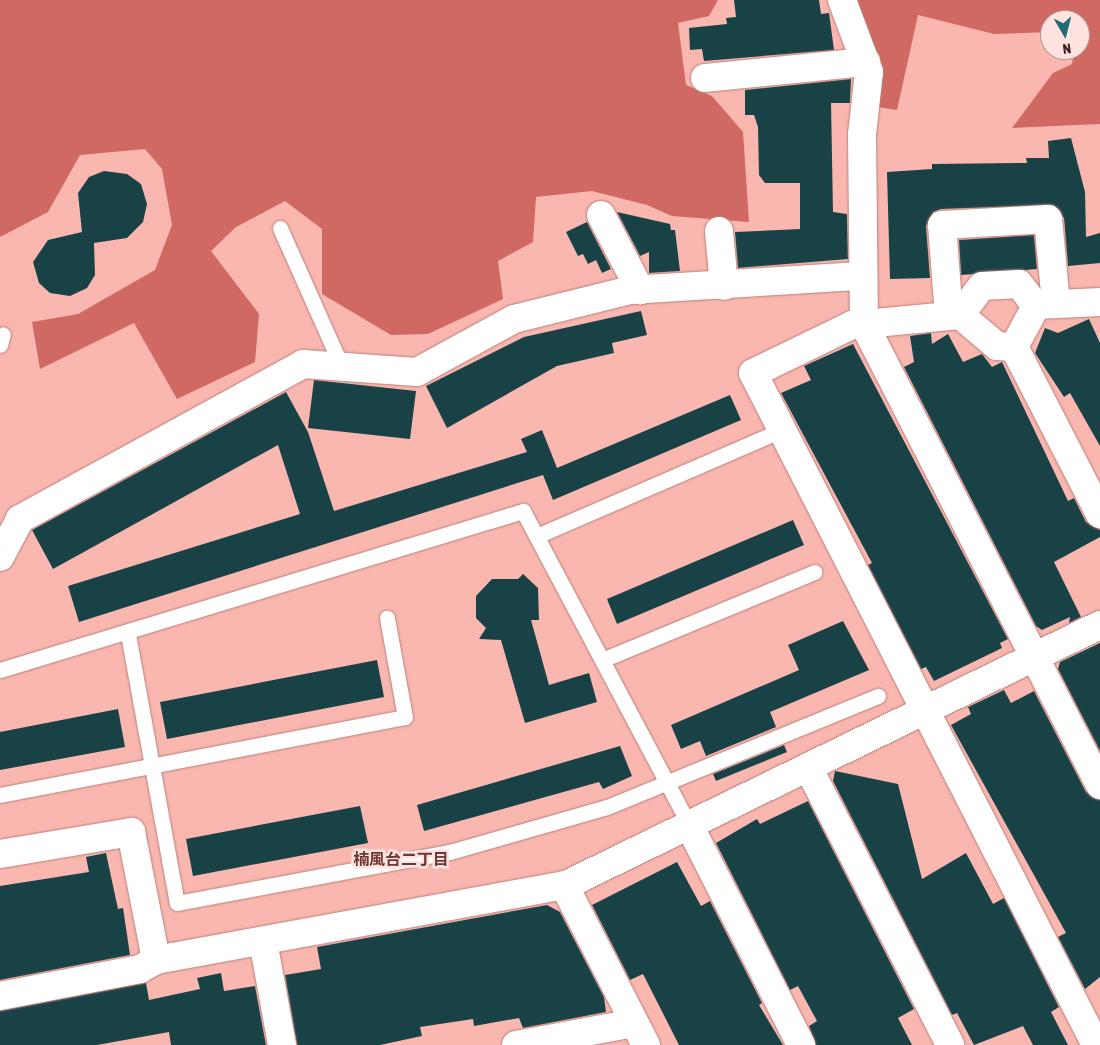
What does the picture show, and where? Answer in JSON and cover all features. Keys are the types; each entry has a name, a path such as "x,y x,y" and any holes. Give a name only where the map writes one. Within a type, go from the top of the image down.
{"street":[{"path":"842,0 866,62 862,276 864,324 1100,785"},
{"path":"705,78 866,62"},
{"path":"601,215 640,290"},
{"path":"954,316 942,225 1048,219 1046,305 1014,347"},
{"path":"719,231 724,286"},
{"path":"0,557 20,519 303,364 417,372 514,319 640,290 862,276"},
{"path":"954,316 982,286 1019,284 1046,305 1100,302"},
{"path":"1014,347 997,346 954,316 852,325 753,373 1096,1045"},
{"path":"1014,347 1100,514"},
{"path":"0,996 140,969 156,960 564,885 1100,625"},
{"path":"808,767 950,1045"},
{"path":"689,825 801,1045"},
{"path":"0,854 131,832 156,960"},
{"path":"516,1045 640,1034 564,885"},
{"path":"263,940 282,1045"}],"lane":[{"path":"280,228 342,367"},
{"path":"537,536 782,430"},
{"path":"0,670 128,634 523,511 689,825"},
{"path":"602,660 814,572"},
{"path":"0,795 406,717 387,618"},
{"path":"128,634 177,903 450,852 607,807 878,696"}],"shaded area":[{"path":"0,0 718,0 709,16 678,23 686,85 712,96 743,132 749,222 672,216 647,205 592,191 536,197 533,242 498,261 503,299 428,334 391,335 322,294 322,229 285,201 236,227 211,251 259,314 255,362 177,399 134,323 40,369 32,322 78,314 155,270 172,225 162,169 145,149 80,155 48,212 0,237"},
{"path":"854,0 1100,0 1100,124 1012,128 1053,73 1072,64 1073,60 1090,60 1090,10 1040,10 1040,32 994,34 918,15 897,110 877,107"}],"building":[{"path":"734,0 819,0 821,14 829,13 834,50 704,61 702,49 690,50 689,28 727,24 726,18 736,17"},
{"path":"851,79 850,103 831,103 833,212 847,214 848,259 738,268 735,232 800,229 800,183 765,183 759,175 758,127 754,115 745,115 745,90"},
{"path":"1071,138 1085,192 1086,237 1100,233 1100,263 1068,266 1064,218 1054,205 941,209 933,212 926,226 930,278 890,279 887,172 932,169 932,164 1027,163 1026,158 1049,158 1048,141"},
{"path":"104,171 127,174 141,184 147,204 143,222 127,238 94,243 95,275 87,288 70,296 50,293 39,283 33,262 48,240 82,232 78,193 89,177"},
{"path":"617,212 670,224 671,230 675,230 680,271 649,273 649,252 640,256"},
{"path":"587,222 611,269 602,273 596,260 588,264 583,254 578,256 566,232"},
{"path":"1034,235 1037,269 961,275 959,240"},
{"path":"641,311 647,335 612,343 614,353 557,366 447,428 426,386 524,337"},
{"path":"1089,319 1100,343 1100,446 1070,393 1064,397 1035,353 1045,328 1058,333"},
{"path":"931,333 932,344 948,334 963,362 982,354 992,367 1002,362 1068,501 1074,498 1086,522 1100,530 1100,537 1054,562 1081,617 1069,623 1070,617 1042,630 1036,626 904,367 914,362 910,336"},
{"path":"853,344 1008,639 1000,643 1002,648 934,681 926,667 921,669 868,565 872,563 781,393 811,380 804,366"},
{"path":"314,380 416,391 410,439 308,428"},
{"path":"286,392 308,432 334,511 527,452 521,439 542,430 557,468 730,395 741,420 553,500 543,475 79,622 68,586 300,514 278,445 53,569 32,530"},
{"path":"793,520 804,545 617,624 607,599"},
{"path":"523,574 538,588 539,620 531,620 549,685 589,673 597,702 525,723 501,640 479,639 486,628 476,618 476,596 492,579 518,579"},
{"path":"843,621 869,670 770,712 776,727 706,756 700,741 681,749 671,725 799,670 788,645"},
{"path":"1100,643 1100,751 1058,669 1060,662"},
{"path":"377,660 384,697 167,739 160,702"},
{"path":"1004,690 1011,703 1034,691 1086,792 1100,800 1100,977 1085,989 1058,937 1066,933 951,725 971,714 968,707"},
{"path":"118,709 125,747 0,770 0,732"},
{"path":"784,745 787,752 716,781 713,774"},
{"path":"620,746 632,776 603,789 599,782 424,831 417,805"},
{"path":"835,771 898,784 922,879 966,853 993,904 1004,898 1059,1007 1051,1012 1068,1045 1033,1045 1023,1026 974,1045 957,1013 952,1015 833,781"},
{"path":"808,801 914,1009 898,1018 912,1045 816,1045 809,1026 817,1021 798,986 790,990 716,843 757,819 760,824"},
{"path":"360,806 368,843 193,876 186,839"},
{"path":"106,853 118,909 123,908 130,955 0,980 0,886 89,872 86,857"},
{"path":"677,862 701,906 710,901 762,1003 759,1005 783,1045 679,1045 643,974 630,980 592,905"},
{"path":"547,905 560,912 604,997 606,1012 523,1028 519,1018 474,1026 473,1019 420,1027 422,1036 380,1045 297,1045 285,975 321,969 317,947"},
{"path":"221,973 224,991 255,986 266,1045 171,1045 169,1032 97,1045 0,1045 0,1011 146,983 149,1000 200,989 197,978"}],"district":[{"name":"楠風台二丁目","path":"401,859"}]}
